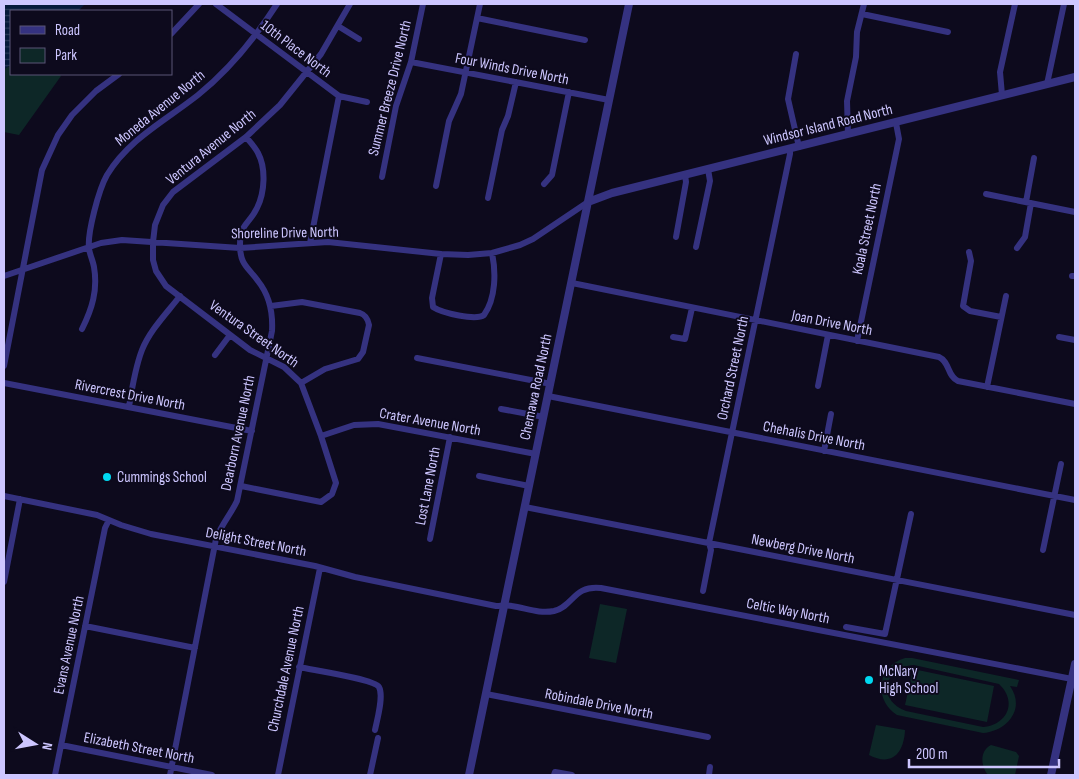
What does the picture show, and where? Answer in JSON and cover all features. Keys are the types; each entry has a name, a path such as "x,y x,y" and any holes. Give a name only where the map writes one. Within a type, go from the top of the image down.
{"street":[{"path":"172,33 199,4"},
{"name":"10th Place North","path":"216,4 339,96 367,102"},
{"name":"Moneda Avenue North","path":"89,248 99,194 106,177 120,156 132,144 199,94 257,35 276,4"},
{"name":"Ventura Avenue North","path":"153,242 158,215 173,192 246,137 280,105 307,73 350,4"},
{"name":"Summer Breeze Drive North","path":"382,177 396,106 411,62 423,4"},
{"path":"436,186 449,121 460,94 466,72 480,4"},
{"name":"Chemawa Road North","path":"469,775 629,4"},
{"path":"848,134 847,101 856,57 857,32 864,4"},
{"path":"1002,95 1000,72 1015,4"},
{"path":"1047,84 1064,4"},
{"path":"862,14 948,32"},
{"path":"477,18 585,40"},
{"path":"338,26 359,39"},
{"path":"796,54 788,98 799,146"},
{"name":"Four Winds Drive North","path":"411,62 609,100"},
{"path":"4,366 38,185 50,151 72,115 96,91 118,75"},
{"name":"Windsor Island Road North","path":"588,202 612,193 1075,77"},
{"path":"488,198 502,130 508,116 516,82"},
{"path":"544,184 552,175 569,92"},
{"path":"310,243 339,96"},
{"name":"Koala Street North","path":"857,340 899,138 896,123"},
{"path":"240,248 241,230 258,208 263,184 262,164 257,152 246,137"},
{"name":"Orchard Street North","path":"703,591 711,550 709,544 790,149"},
{"path":"1018,248 1025,237 1034,158"},
{"path":"696,246 710,181 708,169"},
{"path":"676,237 686,182 685,175"},
{"path":"986,194 1075,212"},
{"name":"Shoreline Drive North","path":"4,276 23,268 116,241 240,248 328,242 441,254 468,255 492,253 533,239 588,202"},
{"name":"Ventura Street North","path":"153,242 153,260 156,271 166,286 250,350 284,367 301,383 335,478 335,488 329,498 321,502 240,486"},
{"path":"82,329 90,313 96,289 94,265 89,248"},
{"name":"Dearborn Avenue North","path":"170,775 215,546 219,530 237,501 272,332 271,306 258,280 242,263 240,248"},
{"path":"969,252 971,261 963,306 970,311 1001,317"},
{"path":"441,254 432,298 433,307 439,311 476,318 484,315 489,306 495,268 492,253"},
{"name":"Joan Drive North","path":"572,283 939,357 944,360 954,379 1075,404"},
{"path":"129,407 137,363 143,348 149,336 180,296"},
{"path":"987,387 1006,296"},
{"path":"271,306 302,302 360,313 368,321 363,352 358,359 325,369 301,383"},
{"path":"673,337 686,339 692,308"},
{"path":"215,356 230,335"},
{"path":"818,386 828,335"},
{"path":"1059,337 1075,340"},
{"path":"417,358 551,384"},
{"name":"Rivercrest Drive North","path":"4,383 252,432"},
{"name":"Chehalis Drive North","path":"548,396 1075,500"},
{"path":"502,409 544,417"},
{"path":"824,450 831,414"},
{"name":"Crater Avenue North","path":"321,436 354,425 372,424 536,454"},
{"name":"Lost Lane North","path":"430,539 450,437"},
{"path":"1043,550 1061,464"},
{"path":"479,476 529,486"},
{"name":"Delight Street North","path":"4,496 98,515 134,530 474,602 504,606"},
{"path":"4,582 20,500"},
{"name":"Newberg Drive North","path":"525,507 1075,615"},
{"path":"846,627 885,634 911,514"},
{"name":"Evans Avenue North","path":"54,775 108,520"},
{"name":"Churchdale Avenue North","path":"278,775 320,568"},
{"name":"Celtic Way North","path":"504,606 540,612 552,611 562,607 581,591 601,588 1072,678"},
{"path":"86,626 195,648"},
{"path":"1052,775 1075,664"},
{"path":"299,667 375,683 380,690 381,696 375,730"},
{"name":"Robindale Drive North","path":"486,694 708,737"},
{"path":"370,775 378,738"},
{"name":"Elizabeth Street North","path":"61,746 212,775"},
{"path":"709,775 710,768"},
{"path":"555,774 572,775"}],"green space":[{"path":"10,66 10,75 61,76 19,135 4,132 4,69"},
{"path":"600,604 627,609 616,663 589,658"},
{"path":"905,658 912,658 1019,680 1017,687 1010,686 1016,703 1015,710 1000,728 983,733 897,715 889,708 882,692 884,675 896,662","holes":["914,665 999,684 1008,698 1007,712 998,722 983,727 906,711 896,706 887,692 890,678 896,671"]},
{"path":"913,669 994,686 987,722 905,705"},
{"path":"876,725 905,730 902,745 895,756 884,759 869,755"},
{"path":"991,745 1016,752 1019,756 1015,775 988,775 982,759 984,751"}],"water":[{"path":"4,4 85,4 79,10 10,10 10,66 4,69"}],"place":[{"name":"Cummings School","path":"107,477"},
{"name":"McNary High School","path":"869,680"}]}
